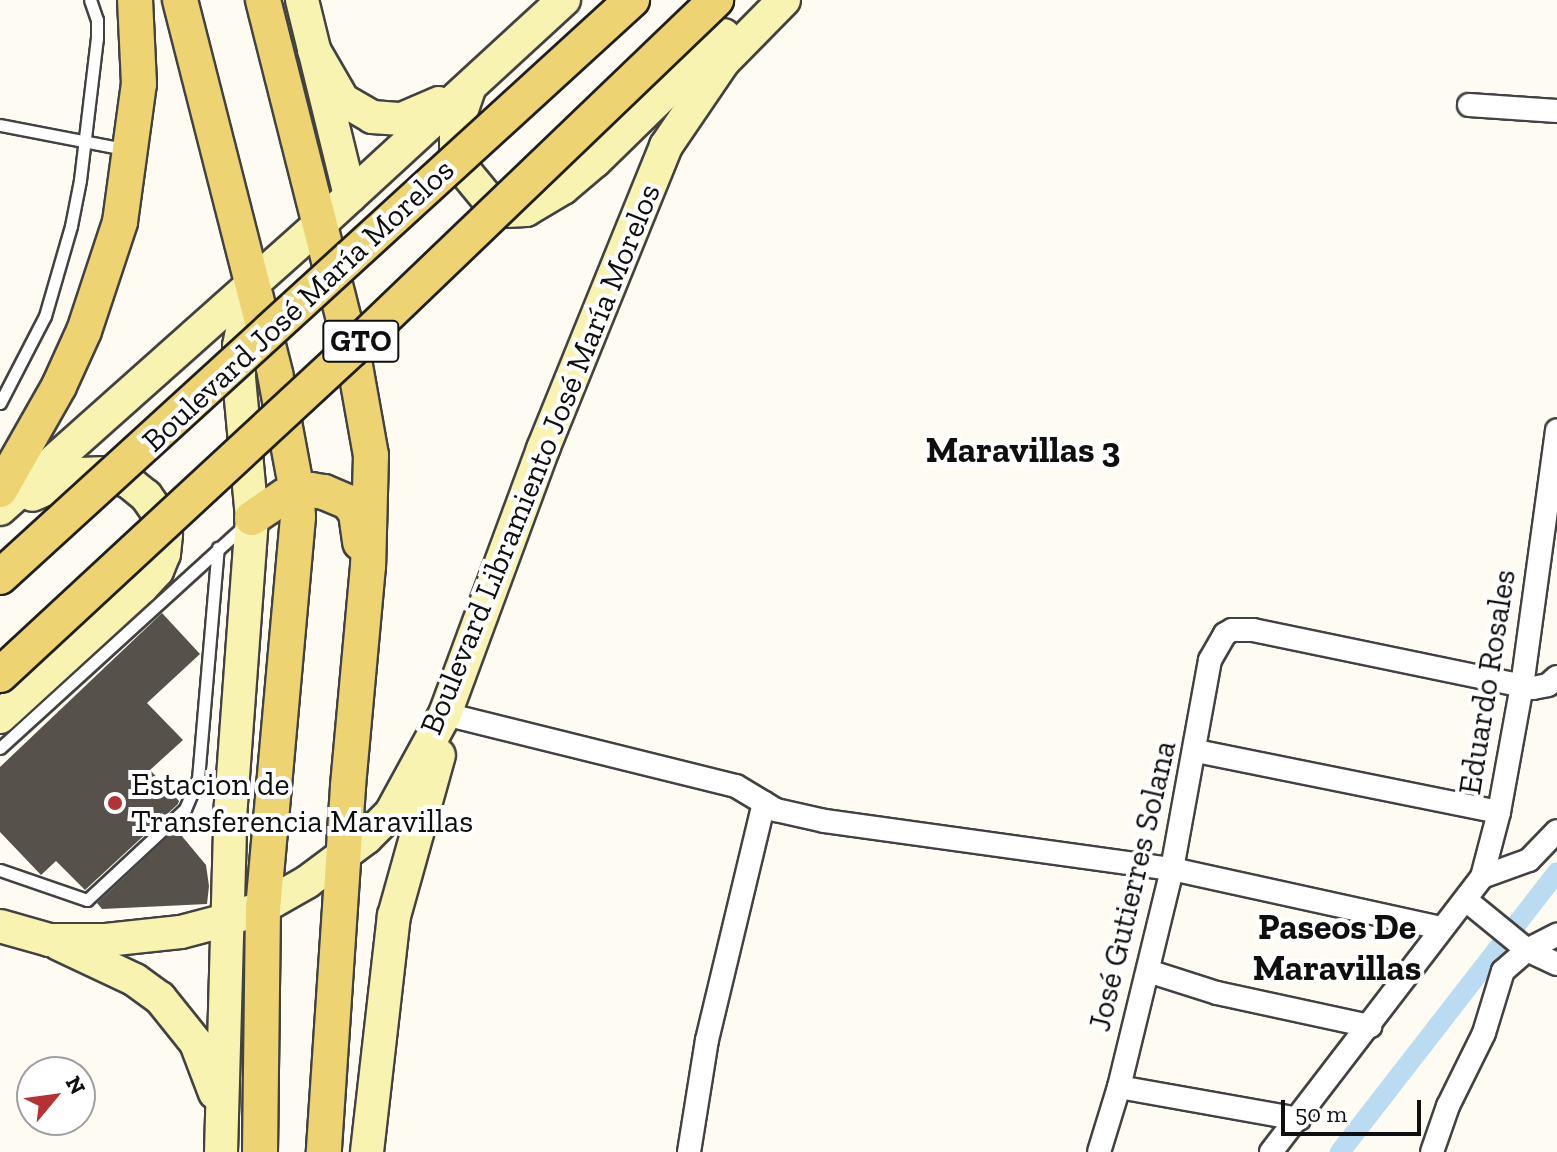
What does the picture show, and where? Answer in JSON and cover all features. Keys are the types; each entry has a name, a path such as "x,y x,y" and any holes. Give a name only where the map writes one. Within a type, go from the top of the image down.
{"main road":[{"path":"1,496 84,331 120,222 139,84 135,0"},
{"path":"180,0 286,422 297,492 298,517 263,907 258,1145"},
{"path":"263,0 354,360 371,455 368,566 343,855 324,1152"},
{"name":"Boulevard José María Morelos","path":"0,577 632,0"},
{"name":"Boulevard José María Morelos","path":"0,675 351,350 716,0"},
{"path":"252,518 285,496 311,490 338,496 348,502 359,524 349,675 353,723"}],"street":[{"path":"302,0 350,196"},
{"path":"1,496 251,285 564,0"},
{"path":"472,82 456,127 456,148 463,169 491,203 506,211 526,210 563,188 595,161 763,0"},
{"name":"Boulevard Libramiento José María Morelos","path":"0,926 49,940 144,937 226,920 263,907 343,855 391,813 445,714 543,449 666,146 723,62 784,0"},
{"path":"314,50 343,100 372,117 402,119 472,82"},
{"path":"1469,105 1557,111"},
{"path":"221,1152 231,804 252,518 239,379 239,346 251,285"},
{"name":"Eduardo Rosales","path":"1271,1152 1482,877 1499,812 1522,686 1557,430"},
{"path":"0,717 157,571 166,534 146,496 129,482 106,473 80,474 1,496"},
{"name":"José Gutierres Solana","path":"1099,1152 1119,1087 1172,869 1196,751 1210,660 1225,634 1232,630 1253,630 1522,686"},
{"path":"1522,686 1542,688 1557,677"},
{"path":"367,1152 394,916 436,770 445,714 736,786 776,810 825,821 1172,869 1440,928"},
{"path":"1196,751 1499,812"},
{"path":"689,1152 707,1040 764,803"},
{"path":"1482,877 1529,860 1557,831"},
{"path":"1466,900 1522,947 1557,964"},
{"path":"1432,1152 1448,1106 1484,1033 1497,982 1503,971 1522,947 1557,935"},
{"path":"49,940 135,980 160,998 196,1043 220,1111"},
{"path":"1148,971 1217,993 1370,1026"},
{"path":"1119,1087 1299,1119"}],"lane":[{"path":"0,403 39,330 61,269 80,180 97,29 90,0"},
{"path":"0,125 132,150"},
{"path":"0,748 252,518"},
{"path":"0,870 87,900 185,809 198,779 218,548"}],"building":[{"path":"162,613 200,654 147,703 183,740 150,770 179,801 178,804 85,890 56,861 41,875 0,832 0,767"},
{"path":"176,829 206,865 209,886 207,904 102,909 97,903"}],"waterway":[{"path":"1340,1152 1557,872"}],"place":[{"name":"Estacion de Transferencia Maravillas","path":"115,803"}],"district":[{"name":"Maravillas 3","path":"1023,450"},
{"name":"Paseos De Maravillas","path":"1337,946"}]}
